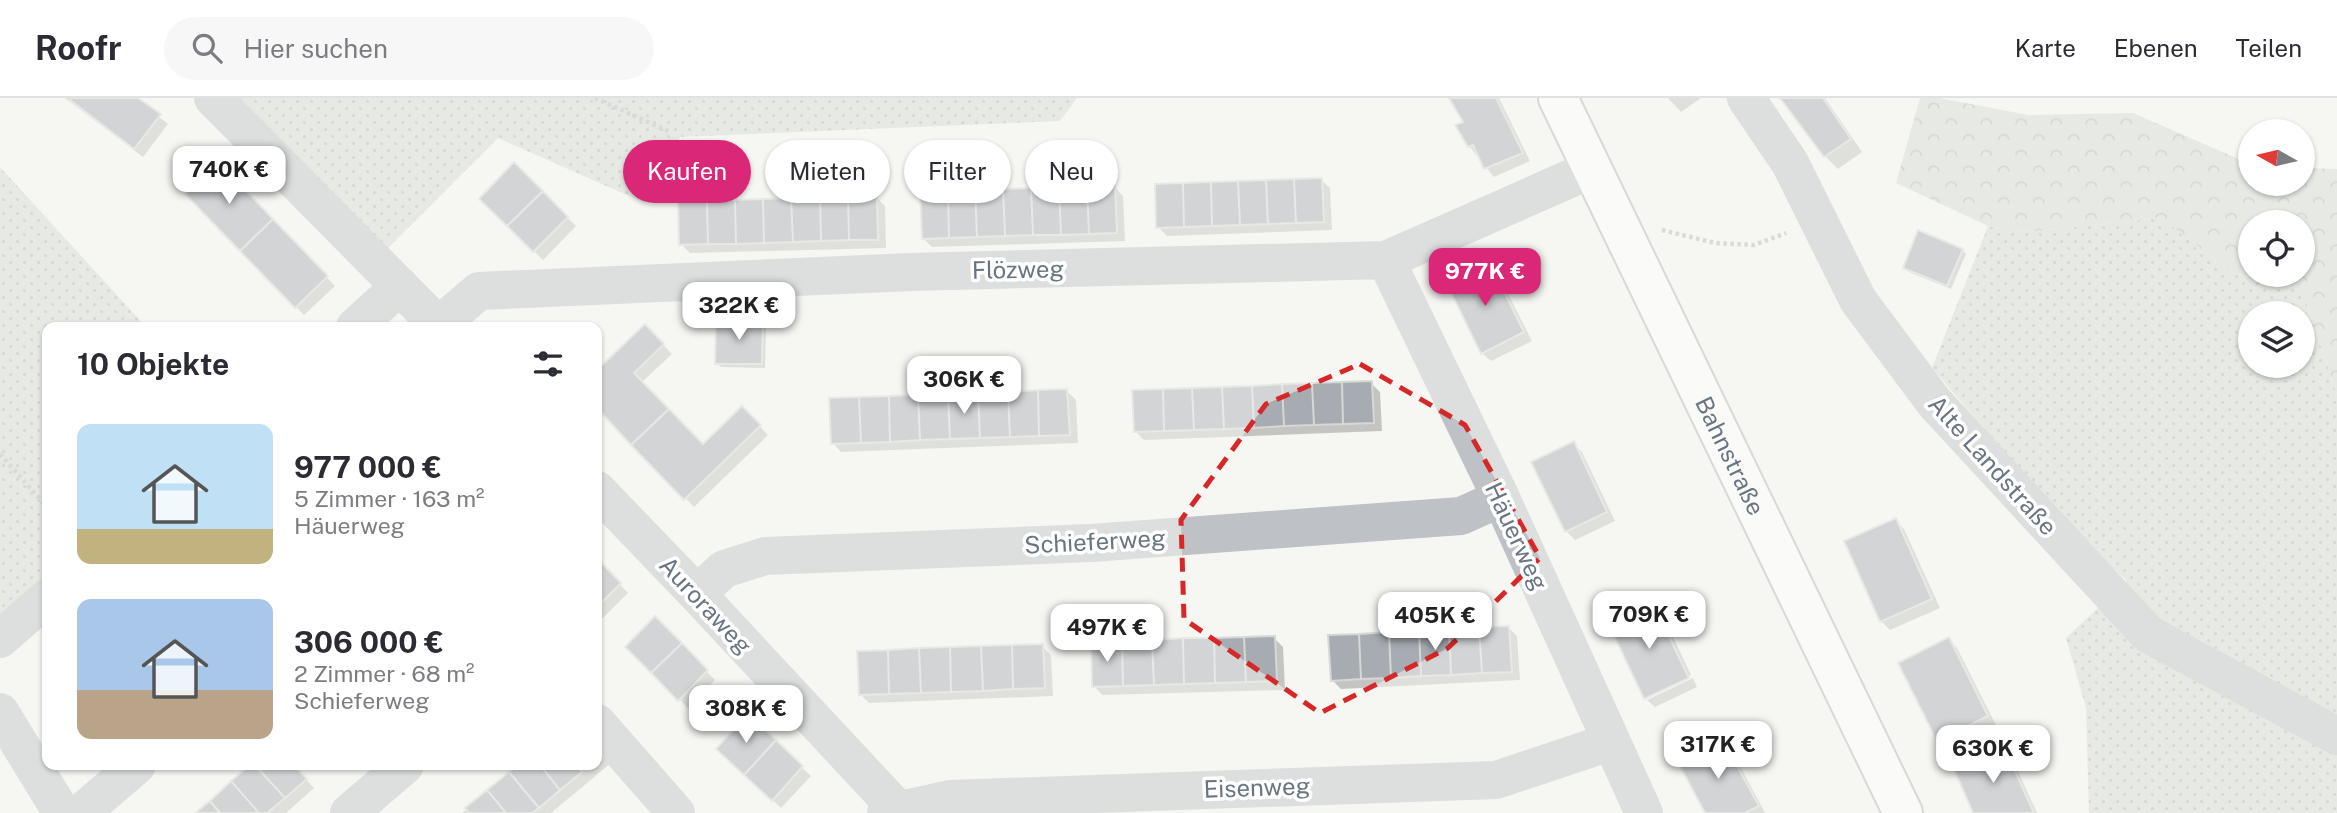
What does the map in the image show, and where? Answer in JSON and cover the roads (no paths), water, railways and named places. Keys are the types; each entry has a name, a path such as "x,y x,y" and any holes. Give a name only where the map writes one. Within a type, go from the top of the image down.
{"main road":[{"name":"Bahnstraße","path":"1558,98 1903,813"}],"street":[{"path":"213,98 435,322"},
{"name":"Alte Landstraße","path":"1746,98 1790,163 1858,300 1934,402 2148,634 2337,736"},
{"name":"Flözweg","path":"444,322 479,291 911,272 1386,260 1592,169"},
{"name":"Häuerweg","path":"1386,260 1501,498 1644,813"},
{"path":"360,322 400,286"},
{"name":"Auroraweg","path":"602,495 697,594 895,812"},
{"name":"Schieferweg","path":"697,594 724,569 765,556 1091,543 1461,516 1501,498"},
{"path":"0,639 42,602"},
{"path":"0,712 62,813"},
{"path":"602,729 676,813"},
{"name":"Eisenweg","path":"895,812 950,799 1496,780 1610,742"},
{"path":"81,813 131,770"},
{"path":"349,813 399,770"}]}
